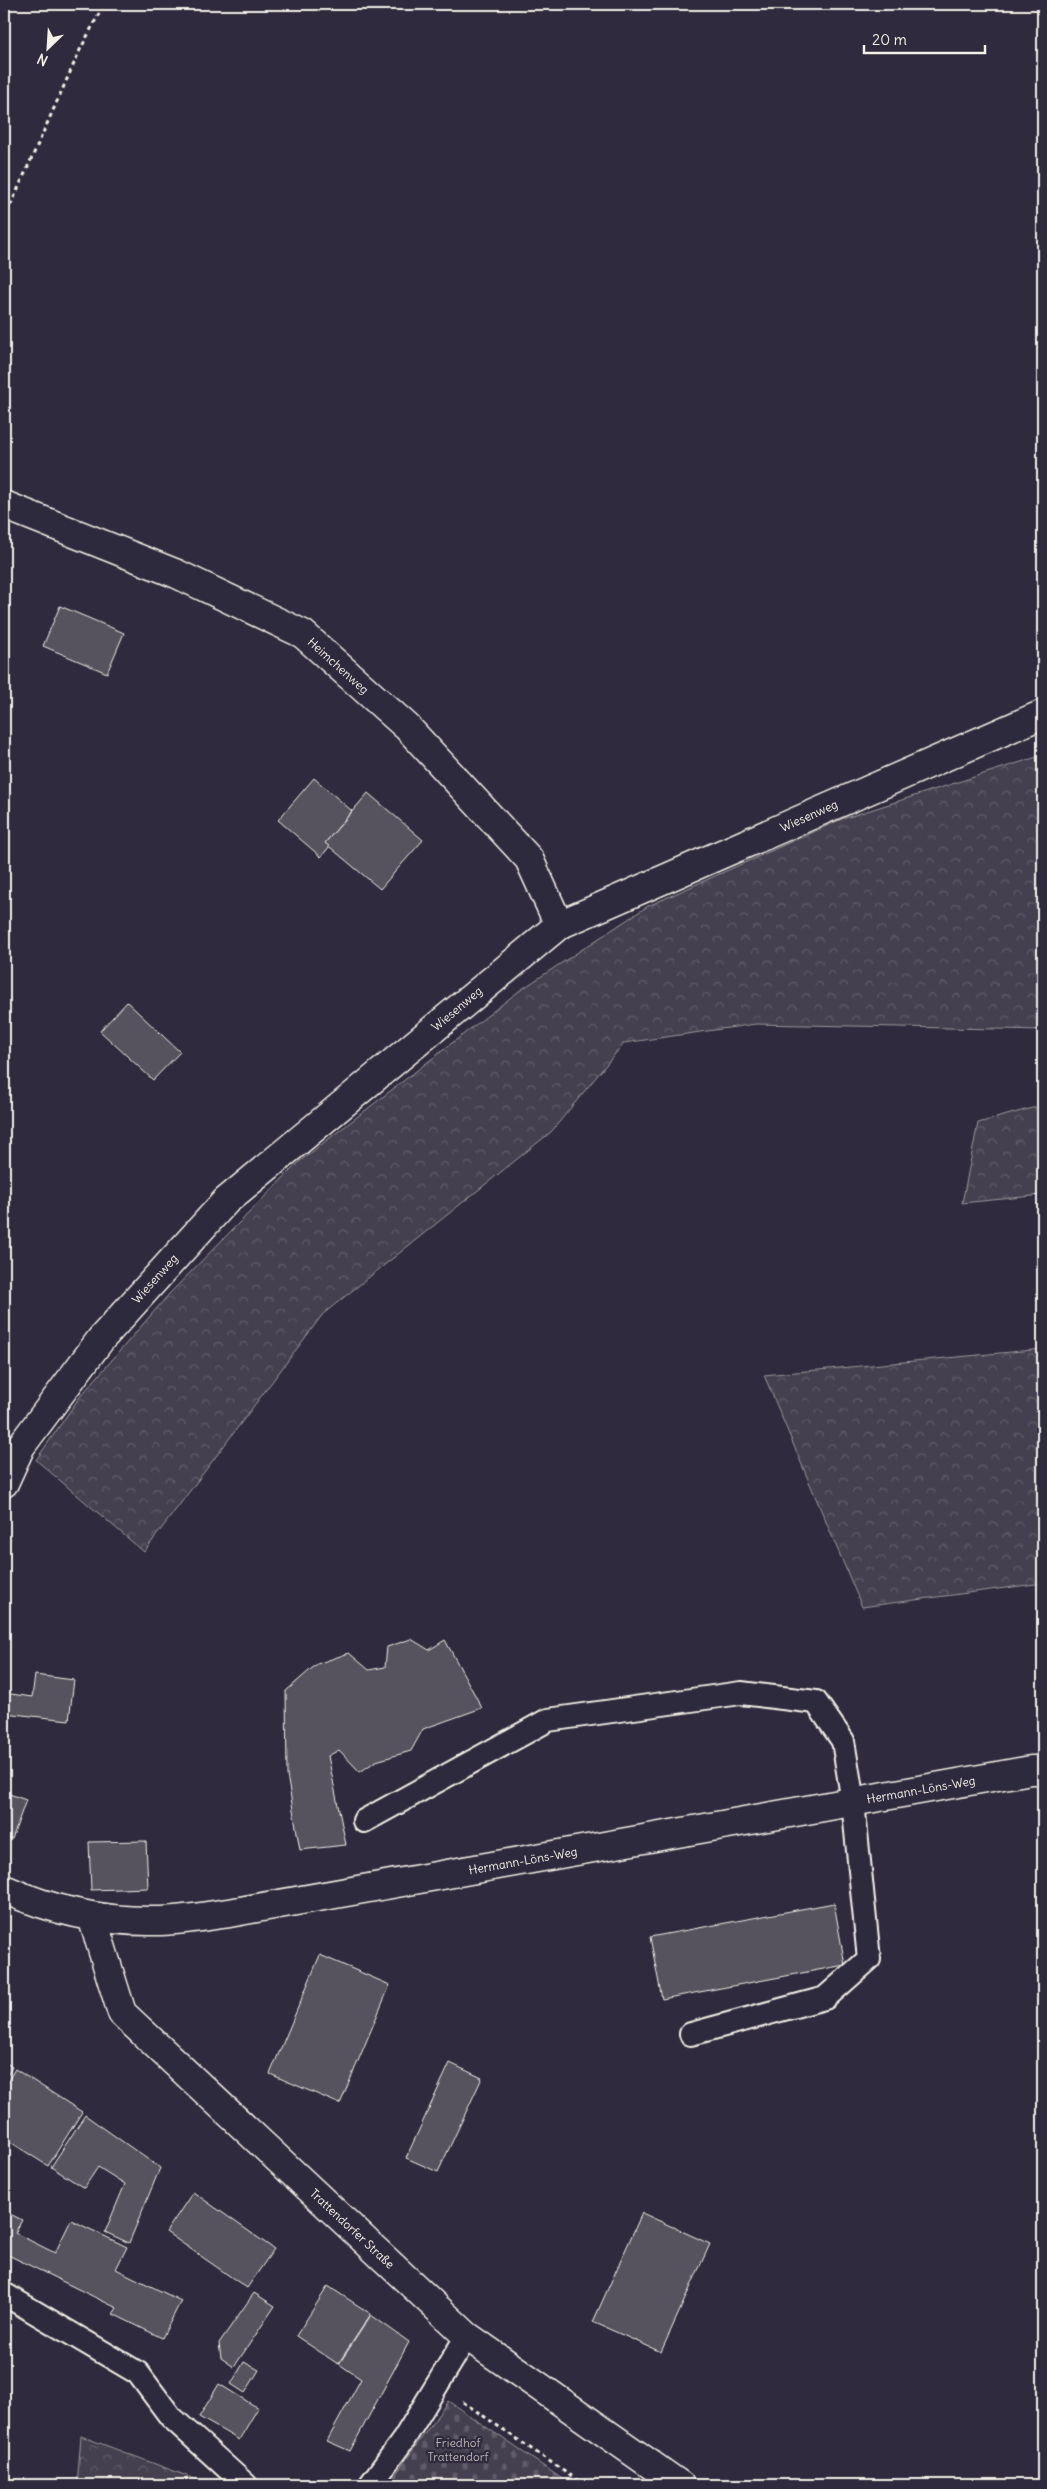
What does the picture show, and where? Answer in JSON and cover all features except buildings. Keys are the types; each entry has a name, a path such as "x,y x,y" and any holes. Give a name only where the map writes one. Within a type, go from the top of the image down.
{"street":[{"name":"Heimchenweg","path":"4,505 177,574 302,634 407,727 529,859 559,925"},
{"name":"Wiesenweg","path":"4,1483 21,1446 101,1339 226,1201 559,925 1043,714"},
{"name":"Hermann-Löns-Weg","path":"4,1889 41,1906 92,1917 157,1922 229,1913 1031,1770 1043,1770"},
{"name":"Trattendorfer Straße","path":"92,1917 122,2013 467,2336 680,2485"}],"lane":[{"path":"364,1821 548,1720 741,1693 816,1702 844,1741 854,1802 869,1960 825,1998 691,2034"},
{"path":"4,2294 138,2374 170,2416 246,2485"},
{"path":"370,2485 404,2439 467,2336"}],"path":[{"path":"4,220 80,50 104,4"},
{"path":"437,2385 584,2485"}],"green space":[{"path":"1043,755 1043,1030 756,1024 624,1043 551,1132 323,1314 144,1552 36,1460 79,1398 170,1293 299,1162 519,991 648,906 842,819"},
{"path":"1043,1105 1043,1195 962,1203 978,1123"},
{"path":"1043,1349 1043,1583 862,1607 764,1375"},
{"name":"Friedhof Trattendorf","path":"448,2401 571,2485 388,2485"},
{"path":"81,2436 211,2485 77,2485"}]}
